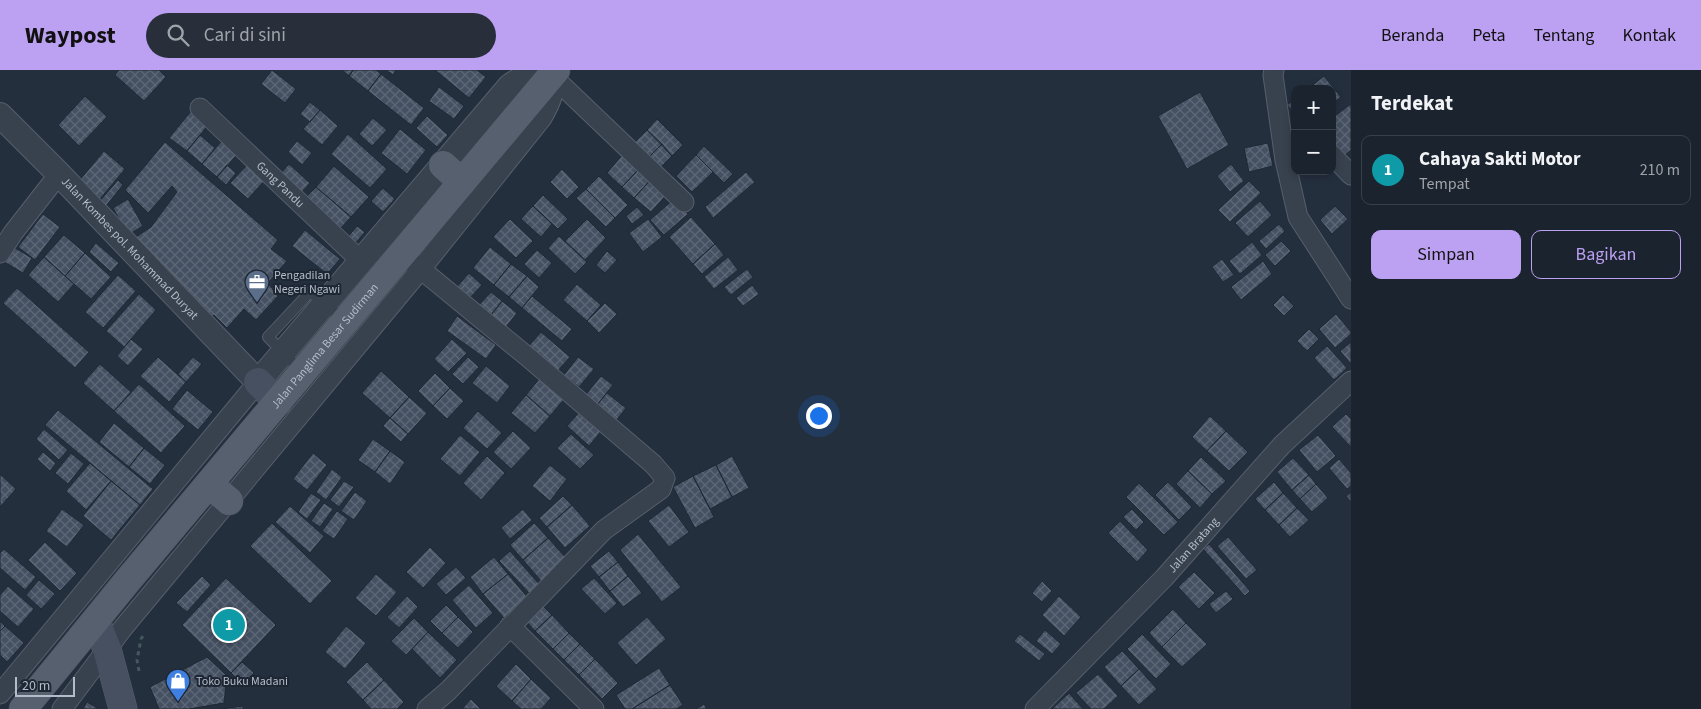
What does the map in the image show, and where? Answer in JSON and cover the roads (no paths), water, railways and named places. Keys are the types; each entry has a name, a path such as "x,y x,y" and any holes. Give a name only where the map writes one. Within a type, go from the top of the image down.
{"main road":[{"name":"Jalan Panglima Besar Sudirman","path":"23,709 129,579 219,492 278,402 345,322 411,262 453,173 553,72"},
{"path":"258,382 278,402"},
{"path":"96,621 107,649 123,709"}],"street":[{"path":"1274,70 1278,115 1290,187 1298,217 1351,299"},
{"path":"553,72 684,202"},
{"path":"62,709 219,492 411,262 542,118 555,86 553,72"},
{"name":"Gang Pandu","path":"200,108 361,261"},
{"name":"Jalan Kombes pol. Mohammad Duryat","path":"0,115 258,382"},
{"path":"1278,115 1291,123"},
{"path":"1336,159 1351,175"},
{"path":"0,694 258,382 361,261 453,173"},
{"path":"0,253 13,233 59,174"},
{"path":"411,262 529,358 631,445 653,464 664,478 661,489 604,530 448,691 427,709"},
{"name":"Jalan Bratang","path":"1035,709 1164,578 1282,445 1351,381"},
{"path":"510,626 594,709"}],"lane":[{"path":"324,304 345,322"},
{"path":"283,353 303,372"}],"place":[{"name":"Pengadilan Negeri Ngawi","path":"257,303"},
{"name":"Cahaya Sakti Motor","path":"229,625"},
{"name":"Toko Buku Madani","path":"178,702"}]}
